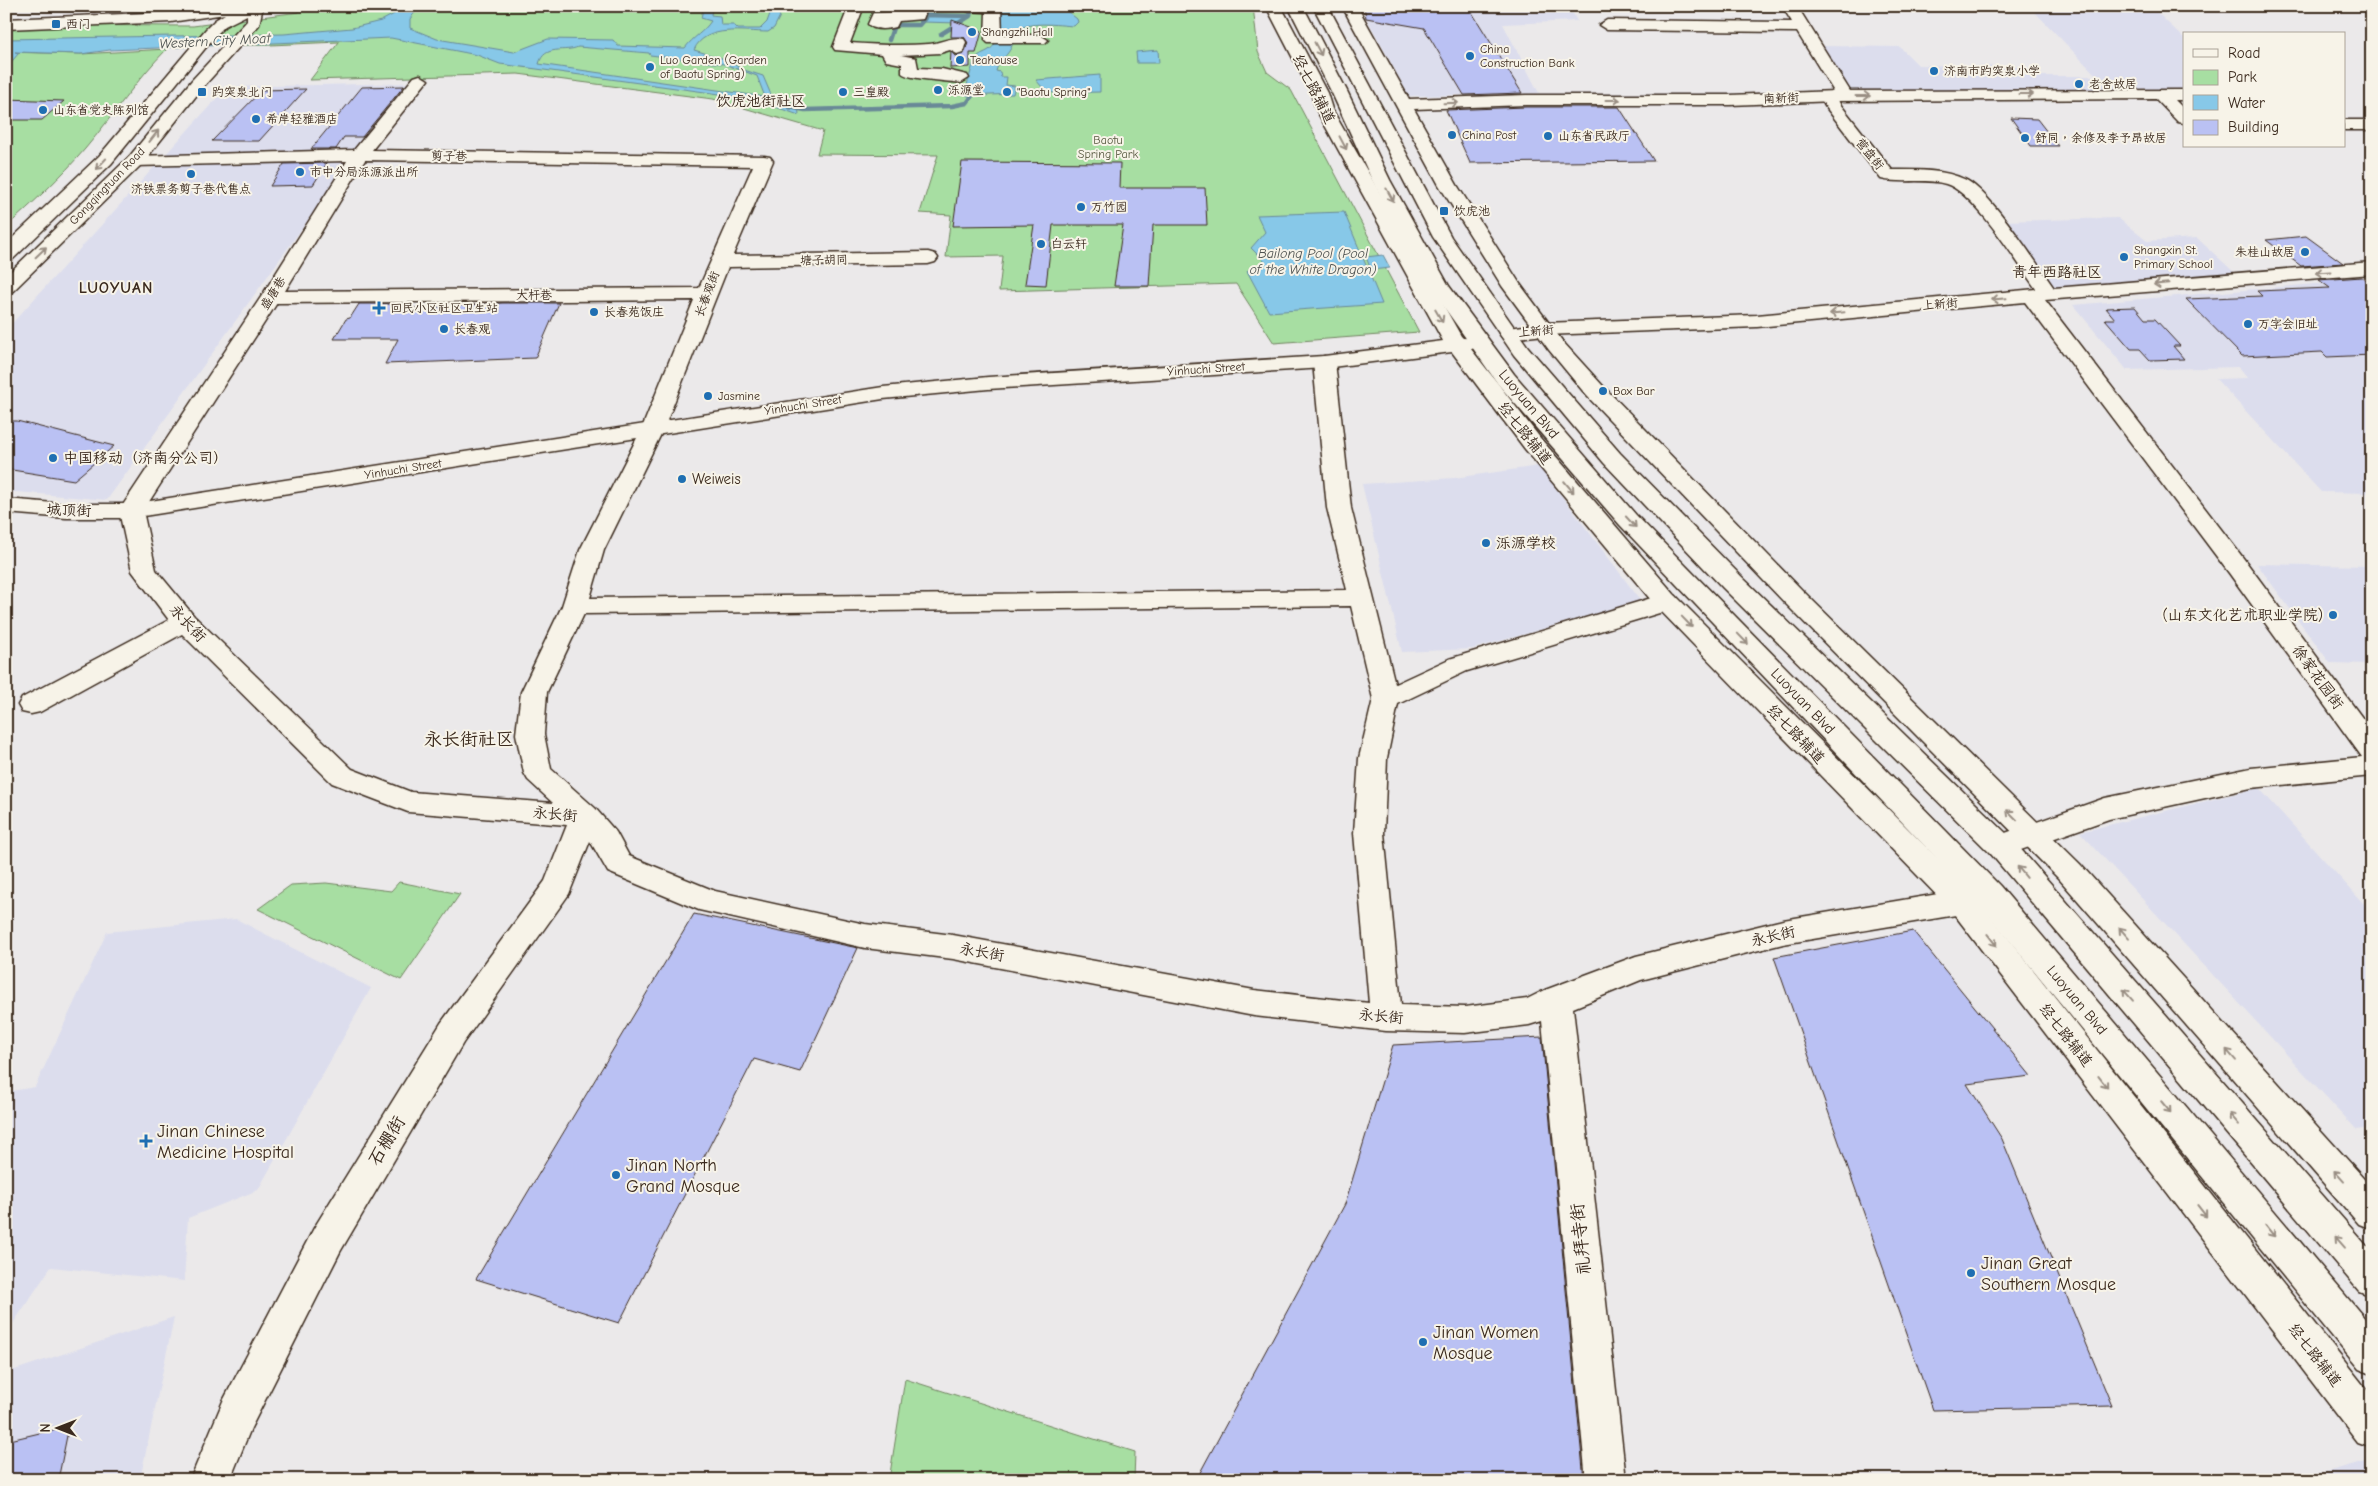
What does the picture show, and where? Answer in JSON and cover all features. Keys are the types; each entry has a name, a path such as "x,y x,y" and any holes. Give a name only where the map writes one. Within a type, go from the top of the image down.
{"street":[{"path":"6,16 59,15 192,6"},
{"path":"6,24 171,17 247,6"},
{"name":"Gongqingtuan Road","path":"6,286 135,160 168,118 251,26 254,22 254,6 220,24 188,59 105,160 9,249"},
{"name":"经七路辅道","path":"1274,6 1298,57 1319,93 1324,109 1361,178 1532,444 1667,602 1975,898 2372,1428"},
{"name":"Luoyuan Blvd","path":"1295,6 1339,91 1381,180 1440,287 1468,344 1506,379 1628,520 1975,898 2372,1356"},
{"name":"Luoyuan Blvd","path":"1320,6 1442,237 1509,334 1612,458 1732,582 2001,846 2372,1279"},
{"path":"1349,6 1448,185 1512,286 1544,329 1595,391 1762,563 2070,872 2372,1213"},
{"name":"营盘街","path":"1790,6 1842,91 1836,96 1829,98 1833,106 1887,175 1937,178 1962,183 1996,222 2040,295"},
{"path":"899,12 918,16 925,7"},
{"path":"971,7 994,7 994,39 1040,40"},
{"path":"864,8 850,25 841,47 887,50 924,46 942,47 958,42 957,49"},
{"path":"1607,25 1802,27"},
{"path":"887,50 892,58 910,61 910,73 942,74 961,78"},
{"name":"盛唐巷","path":"131,511 271,296 359,155 420,80"},
{"path":"2160,94 2183,117"},
{"name":"南新街","path":"1402,104 1526,100 1730,100 1836,96 2183,95"},
{"path":"2346,125 2372,125"},
{"name":"剪子巷","path":"135,160 359,155 764,161"},
{"name":"长春观街","path":"586,816 538,773 530,734 534,692 575,606 592,550 653,428 693,332 706,294 764,161"},
{"name":"塘子胡同","path":"721,261 928,258"},
{"name":"上新街","path":"1509,334 1544,329 1758,320 2372,268"},
{"name":"大杆巷","path":"271,296 706,294"},
{"name":"徐家花园街","path":"2040,295 2372,750"},
{"name":"Yinhuchi Street","path":"131,511 883,393 988,383 1324,362 1468,344"},
{"path":"1324,362 1338,508 1386,699 1374,758 1369,833 1386,1018"},
{"name":"城顶街","path":"6,506 66,511 131,511"},
{"name":"永长街","path":"131,511 144,571 184,622 342,776 408,802 586,816 606,840 618,864 710,902 865,936 953,947 1254,1003 1386,1018 1465,1020 1529,1012 1556,999 1636,969 1783,932 1975,898"},
{"path":"575,606 1361,598"},
{"path":"1386,699 1458,665 1667,602"},
{"path":"31,705 184,622"},
{"path":"2001,846 2105,809 2251,778 2372,766"},
{"name":"石棚街","path":"210,1480 237,1415 327,1240 452,1033 558,886 586,816"},
{"name":"礼拜寺街","path":"1556,999 1606,1480"}],"shaded area":[{"path":"1360,6 1569,6 1577,21 1503,24 1539,93 1409,96"},
{"path":"2029,6 2150,6 2183,37 2183,94 2099,91 1848,91 1820,46 1900,47 1918,65 2027,67 2039,76 2097,76"},
{"path":"412,83 351,160 107,500 6,491 6,330 227,87"},
{"name":"Shangxin St. Primary School","path":"2118,218 2147,241 2197,238 2236,274 2054,289 2002,221"},
{"path":"2372,279 2372,493 2321,492 2216,379 2248,378 2239,367 2127,370 2073,305"},
{"name":"泺源学校","path":"1539,466 1641,601 1472,649 1402,652 1362,484 1454,478"},
{"name":"(山东文化艺术职业学院)","path":"2257,564 2372,566 2372,664 2330,663"},
{"path":"2259,788 2372,913 2372,1127 2357,1130 2080,832"},
{"name":"Jinan Chinese Medicine Hospital","path":"236,919 371,988 258,1190 188,1218 184,1281 51,1267 6,1334 6,1092 35,1087 107,932"},
{"path":"174,1317 140,1480 6,1480 6,1373"},
{"path":"2372,1459 2372,1480 2299,1480"}],"green space":[{"name":"Baotu Spring Park","path":"301,6 1253,6 1258,52 1267,72 1291,90 1419,332 1274,343 1236,284 999,291 1003,256 946,257 951,215 920,213 938,155 817,154 823,131 713,99 518,74 310,80 339,42 270,45 6,47 6,25 193,26 299,12"},
{"path":"167,49 145,73 76,159 6,227 6,52 81,54"},
{"path":"399,882 460,894 401,980 258,909 291,885 326,883 391,891"},
{"path":"905,1379 1135,1452 1134,1480 889,1480"}],"water":[{"name":"Western City Moat","path":"409,6 426,6 415,12 410,19 410,28 437,39 514,52 548,39 613,40 618,46 685,48 711,21 701,18 703,9 699,6 716,6 712,8 711,15 720,16 721,25 734,25 738,29 760,29 767,22 771,11 777,12 780,16 774,28 768,32 726,31 716,33 707,36 699,42 694,50 728,60 741,69 763,76 772,97 798,104 799,115 761,102 727,95 500,64 477,55 391,38 110,50 81,54 15,52 19,53 6,68 6,39 284,34 352,28 381,21","holes":["578,47 649,53 650,55 724,64 757,76 765,97 539,64 545,54 550,51"]},
{"path":"1000,6 1061,6 1078,22 1074,26 1051,24 1027,26 1014,32 1012,46 998,65 996,71 1000,72 1001,77 1007,77 1006,85 1015,86 1013,94 968,96 965,92 975,60 978,56 988,51 996,41"},
{"path":"923,15 970,16 958,23 923,22 925,18"},
{"path":"1158,50 1159,63 1137,63 1136,52"},
{"path":"1100,75 1100,92 1053,93 1042,87 1036,80"},
{"name":"Bailong Pool (Pool of the White Dragon)","path":"1344,212 1382,304 1269,312 1247,271 1265,262 1251,248 1265,232 1257,215"},
{"path":"1383,255 1390,268 1371,270 1366,257"}],"building":[{"name":"China Construction Bank","path":"1364,6 1468,6 1522,93 1464,95 1424,28 1366,18"},
{"path":"952,20 982,31 976,53 970,53 970,67 950,68 951,52 956,56 964,54 968,43 964,37 951,37"},
{"path":"404,86 362,137 344,137 336,149 311,149 362,87"},
{"path":"306,89 259,141 212,141 262,90"},
{"path":"6,99 64,101 42,120 6,120"},
{"name":"山东省民政厅","path":"1526,107 1619,107 1654,161 1470,163 1446,110"},
{"name":"舒同，余修及李予昂故居","path":"2011,118 2037,119 2058,146 2031,146"},
{"name":"万竹园","path":"962,162 1120,163 1119,188 1205,188 1207,225 1153,225 1149,286 1114,286 1123,225 1053,225 1046,285 1025,284 1034,225 953,226"},
{"name":"市中分局泺源派出所","path":"327,163 313,185 270,186 284,164"},
{"name":"朱桂山故居","path":"2306,236 2343,263 2301,266 2266,240"},
{"path":"2362,277 2372,284 2372,355 2327,357 2322,352 2242,356 2186,299 2262,296 2257,291 2330,288 2319,280"},
{"name":"长春观","path":"503,303 559,303 535,358 385,364 398,339 334,339 346,319 350,318 359,304 404,304 401,309"},
{"path":"2135,307 2145,319 2155,319 2180,346 2173,346 2184,359 2150,360 2140,349 2131,349 2105,319 2115,319 2106,308"},
{"name":"中国移动（济南分公司）","path":"6,421 17,421 114,446 74,480 6,469"},
{"name":"Jinan North Grand Mosque","path":"694,914 858,948 800,1072 754,1059 619,1323 476,1279"},
{"name":"Jinan Great Southern Mosque","path":"1913,931 2031,1076 1967,1084 2002,1139 2112,1406 1933,1410 1774,957"},
{"name":"Jinan Women Mosque","path":"1542,1037 1584,1480 1196,1480 1345,1204 1393,1045"},
{"path":"69,1426 58,1480 6,1480 6,1441"}],"waterway":[{"path":"970,16 972,6"},
{"path":"777,12 791,7"},
{"path":"923,15 924,10"},
{"path":"889,40 894,25 919,25 925,18 923,15"},
{"path":"923,15 970,16"},
{"path":"941,34 970,16"},
{"path":"789,107 805,110 952,106 967,103 972,96"}],"place":[{"name":"西门","path":"56,24"},
{"name":"Shangzhi Hall","path":"972,32"},
{"name":"China Construction Bank","path":"1470,56"},
{"name":"Teahouse","path":"960,60"},
{"name":"Luo Garden (Garden of Baotu Spring)","path":"650,67"},
{"name":"济南市趵突泉小学","path":"1934,71"},
{"name":"老舍故居","path":"2079,84"},
{"name":"泺源堂","path":"938,90"},
{"name":"趵突泉北门","path":"202,92"},
{"name":"三皇殿","path":"843,92"},
{"name":"\"Baotu Spring\"","path":"1007,92"},
{"name":"山东省党史陈列馆","path":"43,110"},
{"name":"希岸轻雅酒店","path":"256,119"},
{"name":"China Post","path":"1452,135"},
{"name":"山东省民政厅","path":"1548,136"},
{"name":"舒同，余修及李予昂故居","path":"2025,138"},
{"name":"市中分局泺源派出所","path":"300,172"},
{"name":"济铁票务剪子巷代售点","path":"191,174"},
{"name":"万竹园","path":"1081,207"},
{"name":"饮虎池","path":"1444,211"},
{"name":"白云轩","path":"1041,244"},
{"name":"朱桂山故居","path":"2305,252"},
{"name":"Shangxin St. Primary School","path":"2124,257"},
{"name":"回民小区社区卫生站","path":"379,308"},
{"name":"长春苑饭庄","path":"594,312"},
{"name":"万字会旧址","path":"2248,324"},
{"name":"长春观","path":"444,329"},
{"name":"Box Bar","path":"1603,391"},
{"name":"Jasmine","path":"708,396"},
{"name":"中国移动（济南分公司）","path":"53,458"},
{"name":"Weiweis","path":"682,479"},
{"name":"泺源学校","path":"1486,543"},
{"name":"(山东文化艺术职业学院)","path":"2333,615"},
{"name":"Jinan Chinese Medicine Hospital","path":"146,1141"},
{"name":"Jinan North Grand Mosque","path":"616,1175"},
{"name":"Jinan Great Southern Mosque","path":"1971,1273"},
{"name":"Jinan Women Mosque","path":"1423,1342"}],"district":[{"name":"饮虎池街社区","path":"761,101"},
{"name":"青年西路社区","path":"2057,272"},
{"name":"LUOYUAN","path":"116,288"},
{"name":"永长街社区","path":"469,739"}]}
